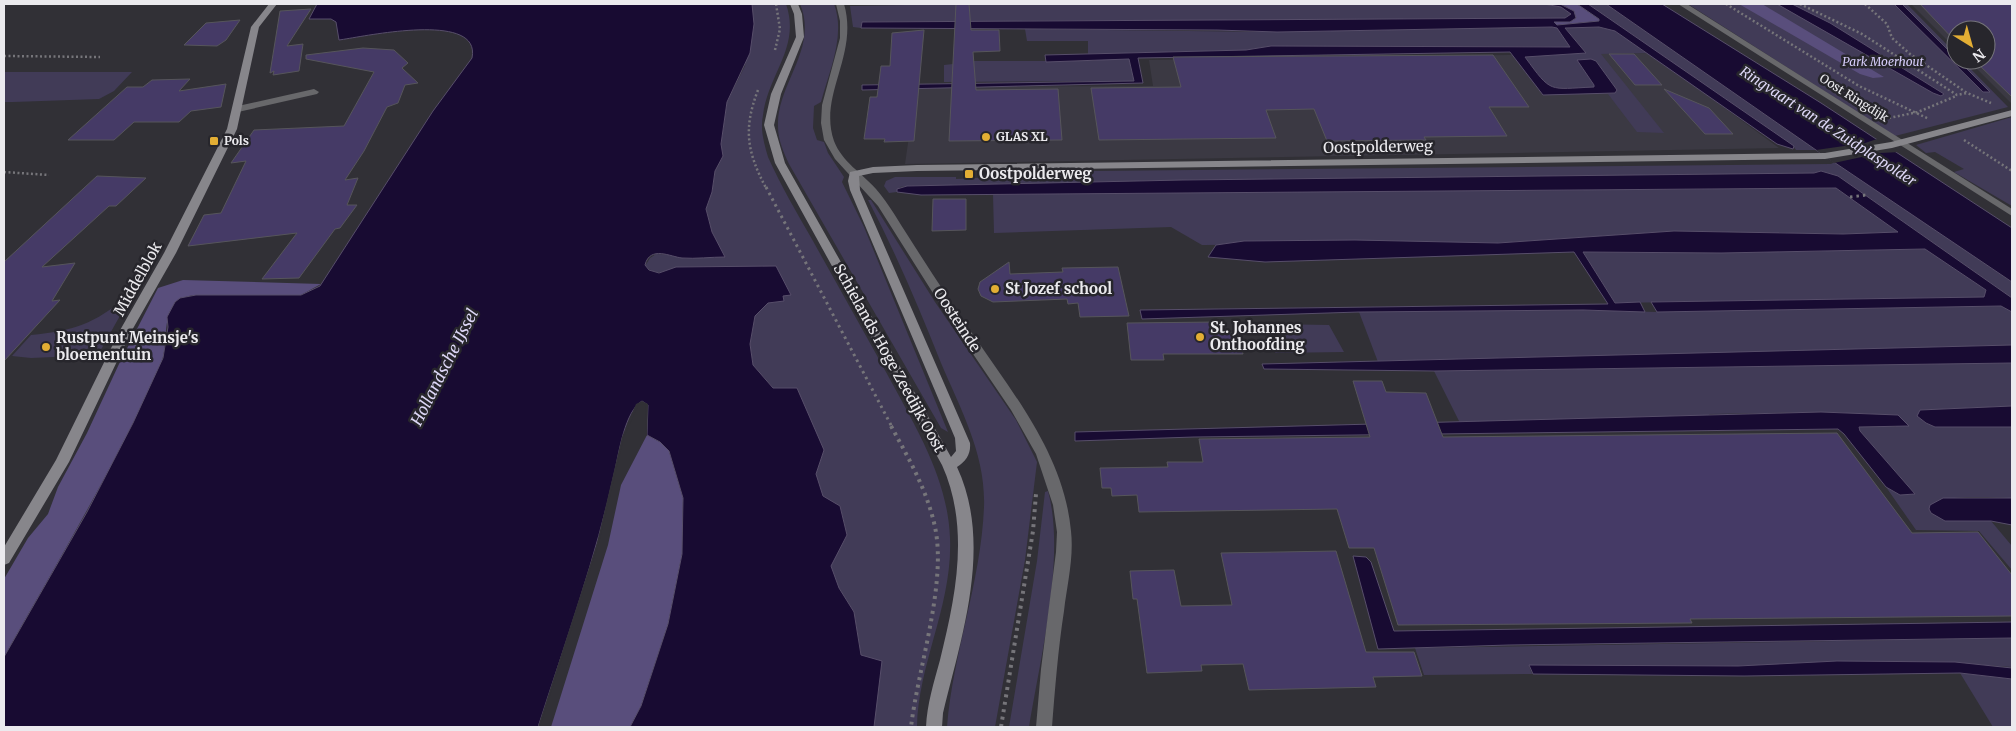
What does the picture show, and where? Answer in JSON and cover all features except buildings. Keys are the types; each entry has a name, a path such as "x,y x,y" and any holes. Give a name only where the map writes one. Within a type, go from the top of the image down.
{"street":[{"name":"Middelblok","path":"4,559 62,462 125,332 170,253 232,129 255,27 273,4"},
{"name":"Schielands Hoge Zeedijk Oost","path":"794,4 800,37 776,94 769,125 780,162 949,465 960,491 966,525 968,554 962,594 935,714 934,727"},
{"name":"Oosteinde","path":"840,4 846,19 842,50 830,83 826,127 829,140 838,159 877,197 964,332 1024,419 1039,443 1061,504 1064,534 1062,573 1046,685 1044,727"},
{"name":"Oost Ringdijk","path":"1682,4 1869,122 1896,143 2012,213"},
{"path":"238,109 314,92"},
{"name":"Oostpolderweg","path":"854,174 873,170 917,168 1825,156 1896,143 2012,113"},
{"path":"854,174 855,190 962,438 965,448 964,454 949,465"}],"path":[{"path":"772,56 780,29 776,4"},
{"path":"1726,4 1860,86 1918,112 2012,171"},
{"path":"1800,4 1862,34 1957,96"},
{"path":"1865,4 1887,24 1892,38 1900,46 1967,93 2012,113"},
{"path":"4,56 100,58"},
{"path":"761,83 746,118 746,132 754,165 924,488 937,539 935,600 922,655 911,727"},
{"path":"1869,122 1918,112 1967,93"},
{"path":"4,172 49,175"},
{"path":"1850,197 1866,195"},
{"path":"1001,727 1033,531 1037,489 1040,481 1051,472"}],"shaded area":[{"path":"1560,4 1577,4 1599,19 1599,21 1557,25 1553,22 1570,22 1576,18 1567,7"},
{"path":"1739,4 1762,4 1884,77 1873,78 1860,74"},
{"path":"1911,4 2012,4 2012,104 1978,70 1996,70 1996,20 1946,20 1946,39"},
{"path":"1650,53 1779,148 905,164 916,87 1153,86 1149,60"},
{"path":"183,280 321,284 301,295 196,295 185,297 172,307 167,323 162,361 147,396 111,467 4,657 4,579 28,538 48,514 58,487 87,433 119,364 158,288"},
{"path":"647,435 660,442 669,451 683,498 682,554 668,624 641,706 630,727 551,727 608,545 621,485"}],"green space":[{"path":"752,4 786,4 790,19 787,47 766,100 762,121 762,131 768,157 789,199 912,419 930,457 944,496 950,538 949,562 941,610 923,680 917,727 874,727 876,701 861,655 854,612 839,588 830,566 847,535 840,506 824,497 819,488 797,388 773,388 753,365 750,344 755,316 768,303 783,301 783,296 676,267 664,272 656,272 645,266 650,258 656,254 724,257 712,232 706,209 712,192 715,171 723,156 721,144 727,102 745,66 753,14"},
{"path":"800,4 834,4 838,28 835,53 821,102 814,106 813,128 817,140 824,142 828,153 844,177 842,182 864,227 948,432 941,428 789,164 782,146 778,132 779,111 801,51 804,36 804,20"},
{"path":"962,4 1544,4 1561,7 1572,14 1565,18 862,22 861,28 853,27 850,6"},
{"path":"1588,4 1606,4 1816,150 1796,150 1793,146"},
{"name":"Park Moerhout","path":"1688,4 1907,4 1946,44 1946,70 1972,70 2008,107 1895,136"},
{"path":"1599,27 1615,31 1647,53 1601,54 1664,133 1637,132 1608,94 1615,93 1594,85 1594,88 1551,88 1545,84 1524,57 1586,53 1565,28"},
{"path":"1557,28 1571,47 1271,46 1246,50 1088,54 1088,41 1027,41 1025,29 1277,32"},
{"path":"1129,58 1134,81 944,82 944,65 953,64 953,61 1093,61"},
{"path":"4,72 132,72 114,91 99,99 4,102"},
{"path":"2012,117 2012,206 1954,172 1964,169 1935,152 1926,153 1916,145"},
{"path":"1835,162 2012,282 2012,298 1838,176 1821,171 1814,173 1183,180 907,186 900,187 897,192 889,193 884,186 886,181 895,177 956,177 956,179 993,177 993,172 1831,164"},
{"path":"1836,188 1898,232 1843,234 1674,231 1498,243 1202,245 1171,227 994,233 993,194"},
{"path":"868,200 871,200 935,302 1016,420 1037,462 1025,560 995,727 947,727 950,699 973,590 982,535 984,488 977,451 907,281"},
{"path":"1925,249 1986,290 1984,297 1615,303 1583,252 1721,253"},
{"path":"127,296 131,296 98,355 31,358 12,356 31,335 59,331 94,320"},
{"path":"2001,306 2012,312 2012,345 1378,362 1359,312 1583,310 1657,312"},
{"path":"1267,324 1329,325 1344,352 1275,353"},
{"path":"2012,363 2012,406 1920,410 1926,423 1935,427 2012,427 2012,498 1954,498 1942,500 1929,509 1945,521 1991,521 2012,546 2012,570 1979,531 1916,530 1886,487 1900,495 1915,494 1860,431 1859,427 1896,427 1898,415 1821,412 1710,414 1707,416 1460,423 1434,371"},
{"path":"1048,491 1053,517 1054,546 1053,576 1045,640 1029,727 1009,727 1037,561 1045,492"},
{"path":"2012,638 2012,667 1909,662 1739,666 1529,666 1532,674 1424,675 1415,648"},
{"path":"1960,673 2012,679 2012,727 1993,727"}],"water":[{"name":"Hollandsche IJssel","path":"317,4 752,4 754,24 750,53 727,102 721,144 723,156 715,171 712,192 706,209 712,232 725,257 682,258 656,254 651,255 645,265 649,270 659,273 676,267 776,266 791,295 783,296 784,301 768,303 755,316 750,344 753,365 773,388 797,388 824,450 816,474 823,496 840,506 847,535 831,566 839,588 854,612 861,655 882,661 874,727 630,727 641,706 668,624 682,554 683,498 669,451 660,442 647,435 648,405 642,401 631,413 627,422 599,535 538,727 4,727 4,657 87,512 133,423 163,358 168,327 167,317 175,302 180,298 196,295 301,295 320,286 433,111 472,58 470,43 459,35 440,30 394,32 339,40 336,22 331,19 309,19"},
{"path":"1544,4 1560,4 1574,11 1576,18 1570,22 1554,22 1557,25 1599,21 1599,19 1577,4 1588,4 1794,146 1793,149 1777,144 1615,31 1599,27 1565,28 1586,53 1525,57 1541,78 1552,87 1559,88 1594,87 1577,60 1591,59 1596,61 1617,90 1615,93 1543,95 1510,52 1138,58 1143,83 862,90 862,85 1134,81 1129,59 1046,62 1045,55 1246,50 1271,46 1570,47 1557,28 1552,27 1277,32 861,28 862,22 1565,18 1571,14 1561,7"},
{"name":"Ringvaart van de Zuidplaspolder","path":"1606,4 1662,4 1821,103 2012,228 2012,282 1816,150"},
{"path":"1777,4 1792,4 1830,23 1944,94 1941,96 1933,93"},
{"path":"1894,4 1902,4 1946,48 1946,55"},
{"path":"1961,70 1968,70 1990,92 1983,92"},
{"path":"1821,171 1838,176 2012,298 2012,312 2001,306 1657,312 1651,302 1984,297 1986,290 1925,249 1721,253 1583,252 1615,303 1640,302 1645,312 1583,310 1359,312 1142,319 1140,310 1608,304 1574,252 1265,262 1208,257 1216,245 1244,241 1355,240 1498,243 1674,231 1843,234 1898,232 1836,188 921,195 897,192 897,189 907,186 1183,180 1814,173"},
{"path":"2012,345 2012,363 1434,371 1264,369 1262,364"},
{"path":"2012,406 2012,427 1935,427 1917,416 1920,410"},
{"path":"1821,412 1898,415 1909,426 1859,427 1860,431 1915,494 1900,495 1886,487 1838,429 1194,437 1075,441 1075,432"},
{"path":"1943,498 2012,498 2012,525 1991,521 1945,521 1931,513 1929,509 1930,505"},
{"path":"1353,556 1366,557 1371,562 1394,631 2012,622 2012,638 1509,645 1378,649"},
{"path":"1837,661 1955,662 2012,668 2012,679 1960,673 1744,676 1533,674 1529,665 1738,666"}],"pier":[{"path":"1880,138 1901,152 1880,153 1834,163 1816,150 1865,143"},
{"path":"642,401 648,404 647,435 645,437 646,406 642,404 638,406 624,437 599,543 540,727 538,727 597,543 622,437 636,404"}],"place":[{"name":"GLAS XL","path":"986,137"},
{"name":"Pols","path":"214,141"},
{"name":"Oostpolderweg","path":"969,174"},
{"name":"St Jozef school","path":"995,289"},
{"name":"St. Johannes Onthoofding","path":"1200,337"},
{"name":"Rustpunt Meinsje's bloementuin","path":"46,347"}]}
